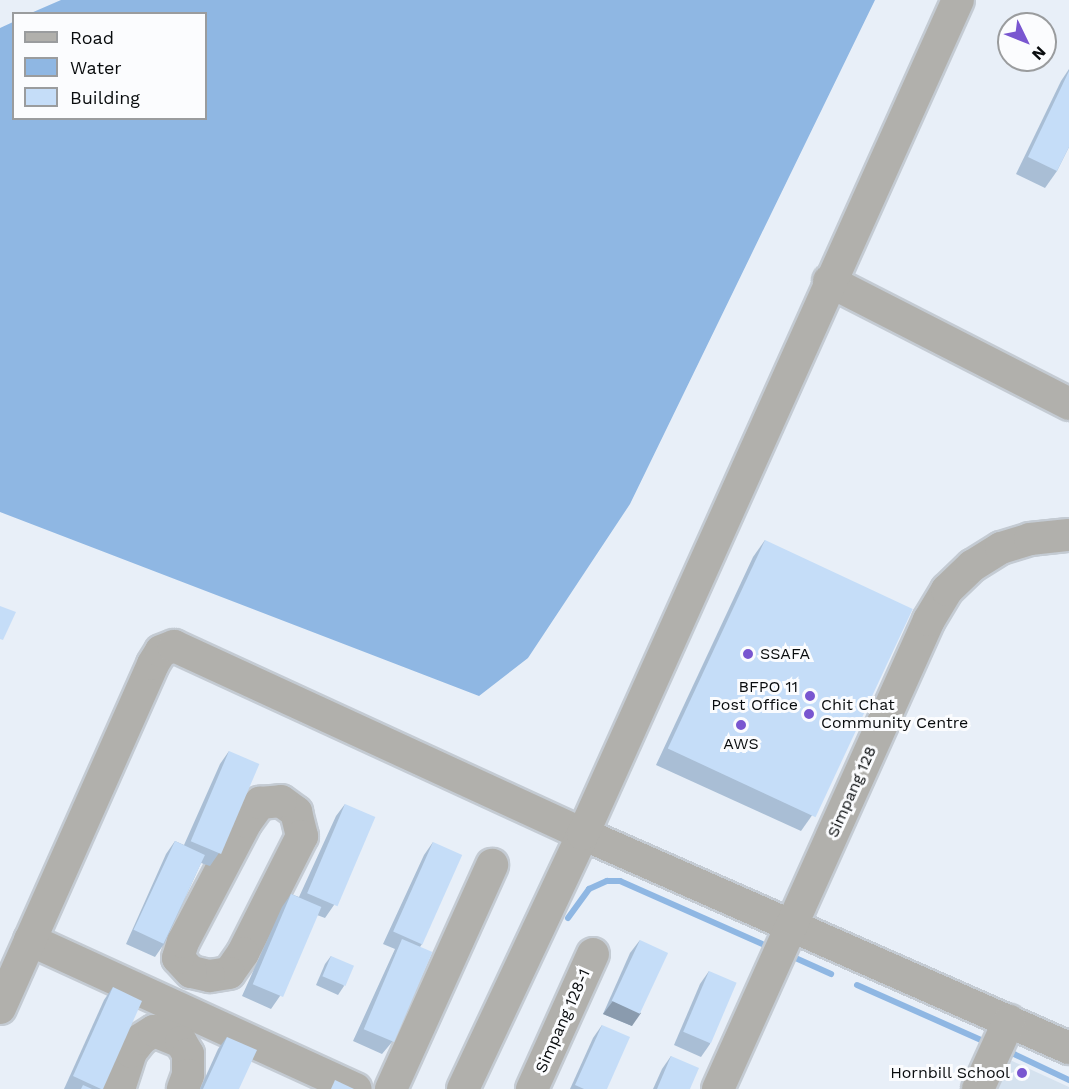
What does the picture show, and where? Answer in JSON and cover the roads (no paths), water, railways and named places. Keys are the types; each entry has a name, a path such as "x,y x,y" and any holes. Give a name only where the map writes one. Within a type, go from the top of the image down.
{"street":[{"path":"463,1089 583,834 829,281 958,0"},
{"path":"829,281 1069,404"},
{"name":"Simpang 128","path":"718,1089 929,620 947,590 972,566 1001,548 1030,539 1069,535"},
{"path":"0,1008 153,664 161,651 174,646 583,834 1069,1048"},
{"path":"281,801 296,812 302,836 229,974 201,974 191,972 178,958 183,942 246,822 260,803 281,801"},
{"path":"391,1089 492,865"},
{"path":"30,940 179,1024 356,1089"},
{"name":"Simpang 128-1","path":"532,1089 593,954"},
{"path":"183,1089 188,1075 188,1053 179,1024 201,974"},
{"path":"978,1089 1009,1022"},
{"path":"119,1089 132,1052 141,1039 154,1031 179,1024"}],"water":[{"path":"61,0 875,0 630,504 528,658 479,696 0,512 0,28 12,22 12,120 207,120 207,12 33,12"}],"waterway":[{"path":"568,918 589,889 607,881 620,881 769,947"},
{"path":"791,956 831,974"},
{"path":"857,985 988,1043"},
{"path":"1014,1054 1069,1080"}],"place":[{"name":"SSAFA","path":"748,654"},
{"name":"BFPO 11 Post Office","path":"810,696"},
{"name":"Chit Chat Community Centre","path":"809,714"},
{"name":"AWS","path":"741,725"},
{"name":"Hornbill School","path":"1022,1073"}]}
